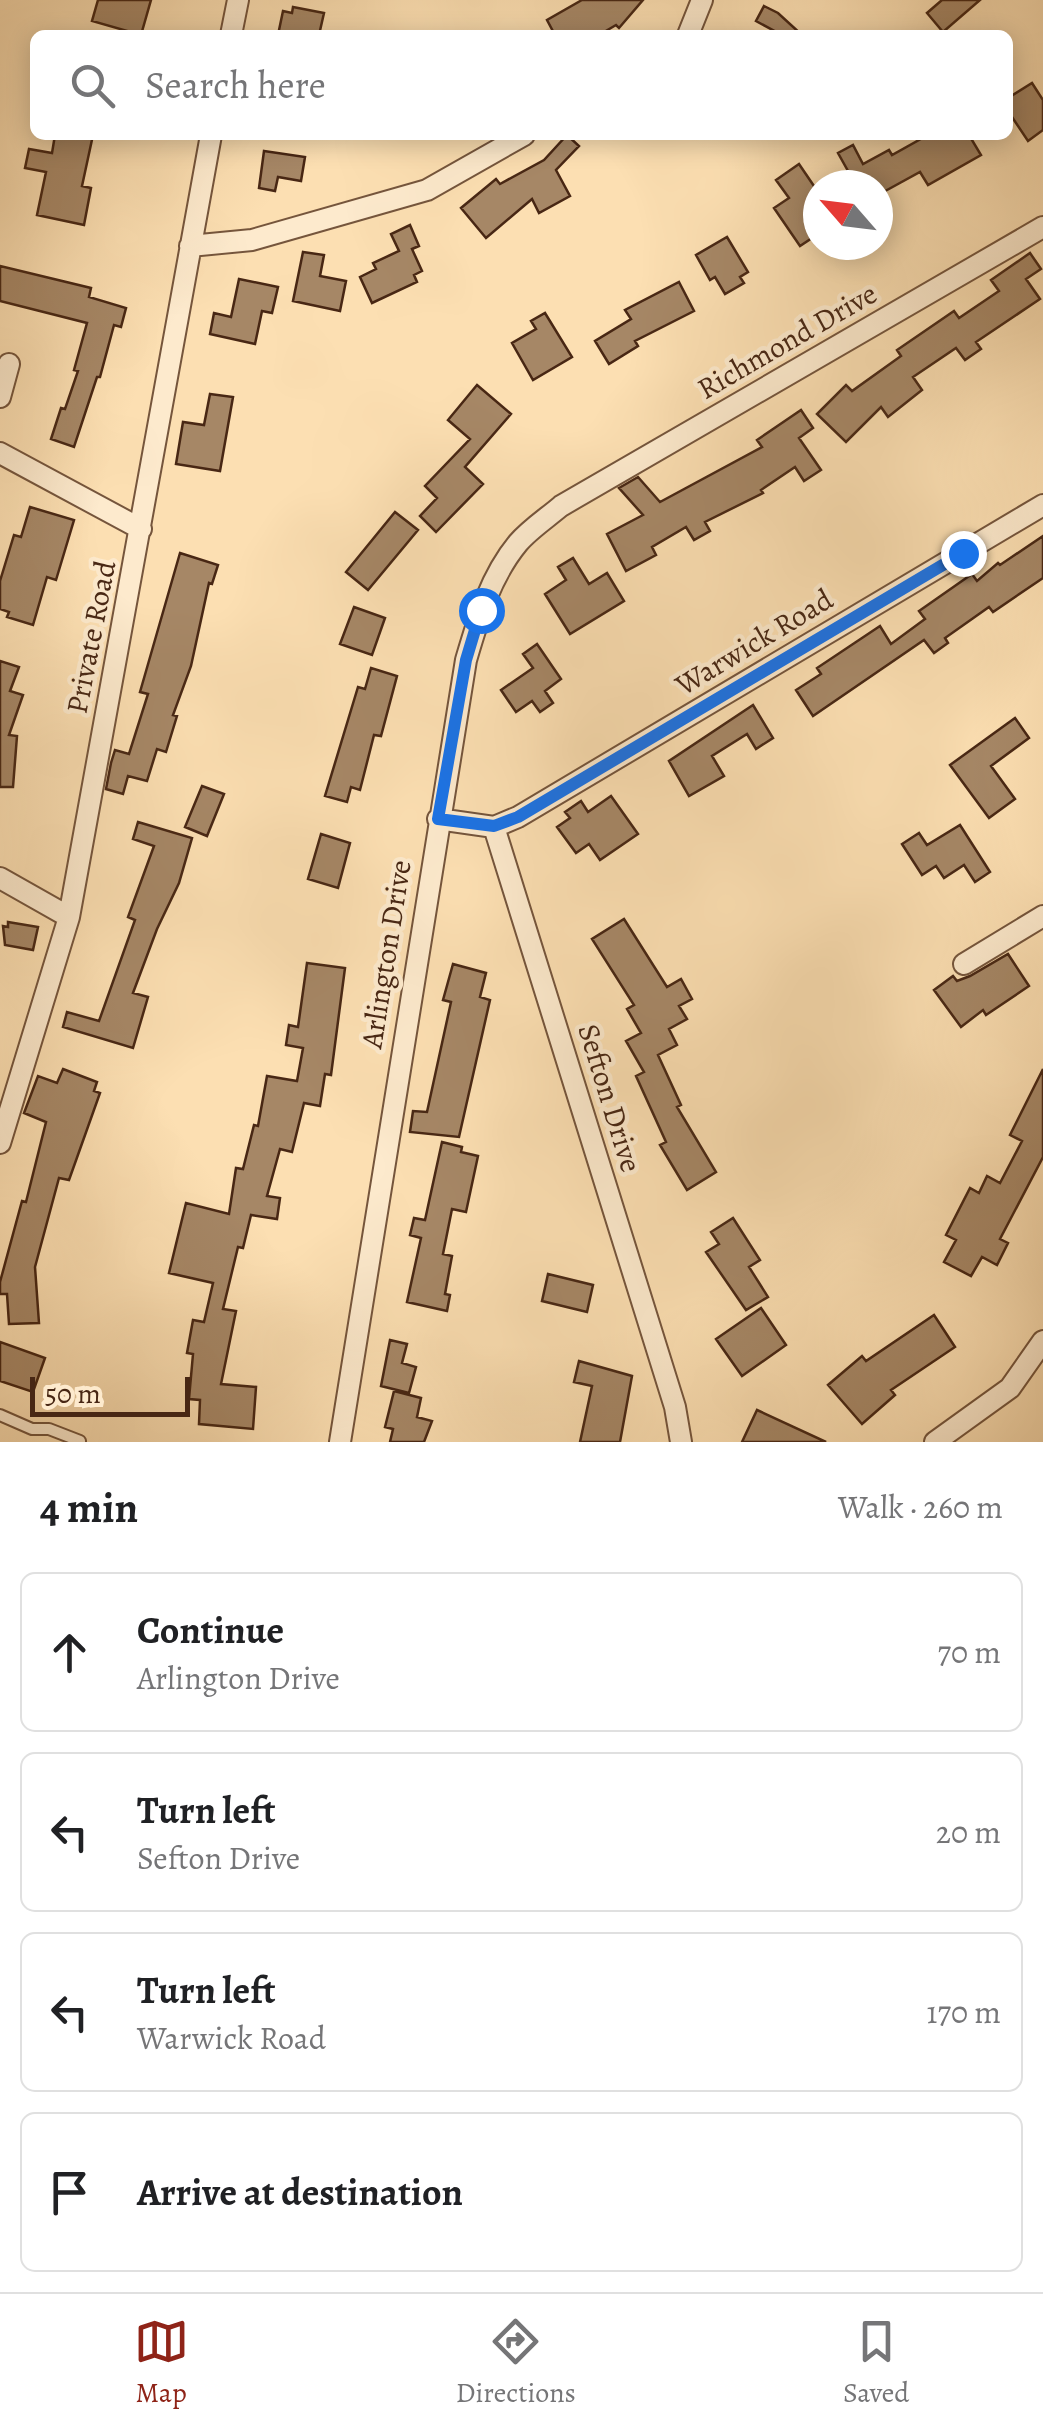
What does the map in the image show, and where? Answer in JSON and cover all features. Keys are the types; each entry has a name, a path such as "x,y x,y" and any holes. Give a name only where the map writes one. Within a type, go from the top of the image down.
{"street":[{"path":"232,30 238,0"},
{"path":"690,30 702,0"},
{"name":"Private Road","path":"0,1143 69,917 210,140"},
{"path":"190,246 252,240 427,190 515,140"},
{"name":"Richmond Drive","path":"561,506 1043,228"},
{"path":"0,397 8,364"},
{"path":"0,453 141,529"},
{"name":"Arlington Drive","path":"340,1442 466,660 481,610 500,569 520,540 561,506"},
{"name":"Warwick Road","path":"494,826 518,817 1043,506"},
{"path":"438,819 494,826"},
{"name":"Sefton Drive","path":"494,826 675,1407 681,1442"},
{"path":"0,878 69,917"},
{"path":"964,964 1043,916"},
{"path":"936,1442 1010,1388 1043,1342"}],"lane":[{"path":"0,1415 32,1429 48,1429 80,1441"}],"building":[{"path":"98,0 151,0 142,30 124,30 92,21"},
{"path":"582,0 643,0 619,28 616,25 608,30 552,30 547,20"},
{"path":"942,0 980,0 945,30 927,13"},
{"path":"764,6 797,30 773,30 756,21"},
{"path":"293,7 324,13 320,30 279,30 283,11 292,13"},
{"path":"1032,83 1043,100 1043,130 1028,141 1013,118 1013,95"},
{"path":"54,140 92,140 82,186 91,188 84,225 37,215 46,172 25,168 29,149 52,153"},
{"path":"562,140 572,140 579,146 556,170 570,196 539,213 532,199 486,238 461,208 496,179 500,184 544,160"},
{"path":"919,140 972,140 981,155 928,185 920,172 893,187 893,170 847,170 838,153 853,145 863,164 889,150 892,155"},
{"path":"264,151 305,157 301,181 278,177 275,191 259,188"},
{"path":"799,164 803,170 800,246 774,208 789,198 776,180"},
{"path":"410,225 419,246 412,249 422,271 414,275 417,282 372,303 360,277 376,269 373,263 399,251 391,234"},
{"path":"727,237 748,272 740,277 744,283 725,294 715,277 710,280 696,255"},
{"path":"303,252 324,255 320,276 346,281 340,311 293,301"},
{"path":"1030,253 1041,269 1026,279 1040,299 976,342 981,349 965,360 956,348 913,377 922,390 888,417 881,407 846,442 817,414 846,385 852,391 901,356 897,350 954,311 959,318 999,291 991,280"},
{"path":"0,266 91,288 89,297 126,308 121,327 114,325 74,447 51,439 78,371 74,370 87,323 0,301"},
{"path":"239,279 278,287 272,313 262,311 255,344 210,334 214,313 231,317"},
{"path":"679,282 694,311 635,341 638,346 609,364 595,341 631,319 625,310"},
{"path":"545,313 572,357 533,380 512,343 536,329 531,321"},
{"path":"477,385 511,414 465,467 483,484 436,532 420,516 437,498 425,486 470,439 448,420"},
{"path":"210,394 233,397 220,471 176,464 183,422 204,425"},
{"path":"801,410 813,428 799,438 821,470 804,481 795,467 761,490 763,493 705,522 710,531 694,540 686,527 652,547 656,555 626,571 607,534 643,515 619,488 638,477 660,502 762,447 757,440"},
{"path":"30,507 74,520 56,580 47,577 33,625 7,617 9,612 0,609 0,581 14,535 21,537"},
{"path":"395,512 418,530 368,590 346,572"},
{"path":"1043,536 1043,578 993,612 989,607 945,638 948,643 934,653 924,640 813,716 796,690 821,674 817,668 880,626 891,644 925,619 919,611 972,574 977,581 998,563"},
{"path":"180,553 218,565 212,584 209,583 191,666 173,715 177,716 166,752 157,749 147,781 128,776 123,794 106,789 111,763 115,750 129,754 148,694 140,692"},
{"path":"573,558 589,584 607,573 624,601 570,634 545,594 566,580 558,567"},
{"path":"354,607 385,618 372,655 340,644"},
{"path":"537,644 561,679 545,691 553,703 540,712 532,701 516,712 501,690 533,668 523,654"},
{"path":"0,661 19,667 10,691 23,695 9,735 17,736 13,787 0,787"},
{"path":"371,668 397,676 381,736 374,735 360,790 351,787 347,802 325,796 358,687 365,689"},
{"path":"753,705 773,738 756,749 747,734 712,756 724,776 689,796 669,761"},
{"path":"1015,718 1029,738 991,766 1015,799 989,818 950,765"},
{"path":"202,786 224,794 207,836 185,827"},
{"path":"611,796 638,834 600,860 589,844 576,853 557,827 570,818 565,812 581,801 588,812"},
{"path":"138,822 192,838 179,883 133,993 148,997 133,1048 63,1027 67,1012 99,1021 135,920 128,917 154,846 133,839"},
{"path":"960,825 990,872 975,882 964,865 944,878 936,866 922,875 902,844 919,833 927,845"},
{"path":"321,834 350,843 338,888 308,879"},
{"path":"624,919 667,987 681,979 692,999 679,1006 687,1019 669,1029 677,1045 658,1055 681,1105 677,1107 716,1172 687,1190 660,1145 666,1142 636,1076 644,1072 626,1041 641,1033 627,1009 634,1005 592,939"},
{"path":"8,922 38,927 33,950 5,945 3,926 8,927"},
{"path":"1008,954 1029,986 986,1015 983,1010 961,1027 934,990 953,976 957,981 970,976"},
{"path":"307,963 345,968 331,1075 325,1074 320,1106 304,1103 292,1152 280,1149 267,1196 280,1198 277,1219 251,1215 243,1248 238,1247 223,1309 236,1311 221,1384 256,1387 253,1429 199,1424 200,1400 189,1399 193,1354 187,1353 193,1320 204,1322 213,1283 169,1273 186,1203 229,1214 236,1168 243,1169 254,1125 258,1126 267,1076 297,1081 303,1048 286,1045 289,1025 298,1027"},
{"path":"453,964 486,973 480,997 490,1000 459,1137 410,1132 413,1111 427,1112 451,1002 443,1000"},
{"path":"63,1069 97,1082 94,1091 100,1093 69,1180 59,1178 35,1267 39,1323 9,1324 7,1294 0,1294 0,1282 46,1122 24,1113 38,1076 57,1083"},
{"path":"1043,1069 1043,1157 1000,1239 1008,1243 997,1265 982,1257 971,1276 944,1262 956,1240 946,1235 970,1188 979,1193 987,1176 1000,1183 1022,1141 1010,1135"},
{"path":"442,1142 478,1156 466,1212 452,1209 443,1254 452,1256 445,1294 450,1295 447,1311 407,1302 421,1238 410,1235 414,1218 425,1220"},
{"path":"733,1218 760,1260 749,1267 768,1297 746,1310 706,1252 719,1244 711,1232"},
{"path":"548,1274 593,1285 587,1312 542,1301"},
{"path":"761,1308 786,1345 742,1376 716,1339"},
{"path":"934,1315 955,1347 891,1390 895,1395 862,1424 828,1385 862,1356 866,1361"},
{"path":"390,1340 407,1344 402,1363 416,1367 409,1393 381,1386"},
{"path":"0,1342 45,1358 33,1392 0,1381"},
{"path":"579,1361 632,1376 620,1442 580,1442 592,1386 574,1382"},
{"path":"394,1391 421,1398 417,1417 432,1421 424,1442 390,1442 393,1429 385,1427"},
{"path":"757,1410 826,1442 742,1442"}],"route":[{"path":"481,610 466,660 438,819 494,826 518,817 963,553"}]}
